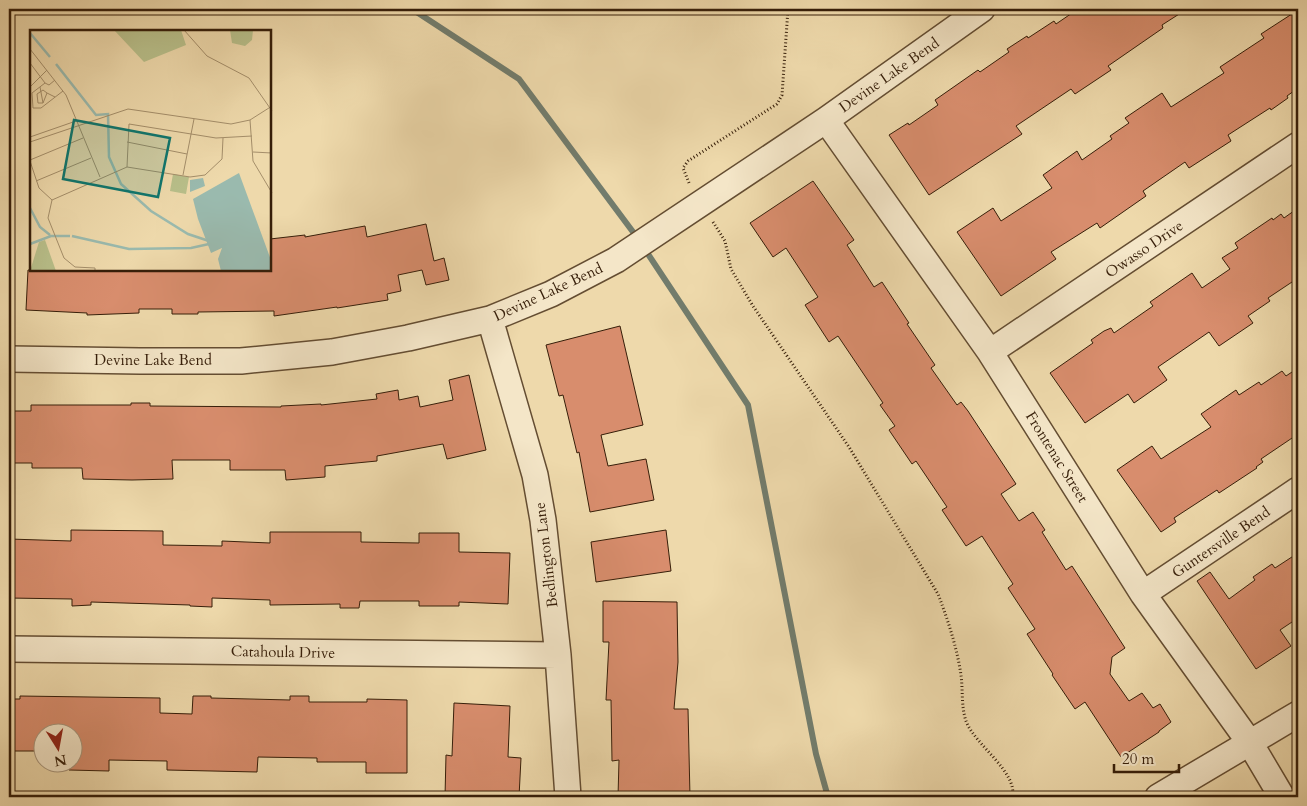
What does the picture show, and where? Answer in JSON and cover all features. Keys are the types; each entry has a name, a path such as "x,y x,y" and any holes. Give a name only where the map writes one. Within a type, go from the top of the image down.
{"street":[{"name":"Devine Lake Bend","path":"9,359 241,360 332,352 408,338 490,319 551,294 616,260 826,120 982,9"},
{"name":"Frontenac Street","path":"826,120 990,352 1143,594 1250,743 1284,797"},
{"name":"Owasso Drive","path":"990,352 1298,145"},
{"name":"Bedlington Lane","path":"490,319 535,475 543,520 558,655 568,797"},
{"name":"Guntersville Bend","path":"1143,594 1298,490"},
{"name":"Catahoula Drive","path":"9,649 558,655"},
{"path":"1158,797 1298,714"},
{"path":"1284,797 1298,789"}],"path":[{"path":"788,9 782,95 777,104 688,161 683,168 692,209 725,242 731,269 753,306 850,447 938,594 948,620 961,676 966,722 989,754 1009,776 1012,797"}],"building":[{"path":"1078,9 1187,9 1162,25 1163,28 1108,66 1111,70 1075,94 1071,89 1016,126 1022,134 929,195 889,135 908,123 909,125 938,105 935,100 978,70 980,72 1009,52 1007,49 1054,21 1056,24"},
{"path":"1298,10 1298,88 1287,96 1288,98 1228,135 1231,141 1189,168 1185,162 1143,191 1146,196 1100,228 1097,223 1051,252 1056,259 1001,296 957,232 993,208 1001,221 1052,188 1043,175 1077,151 1082,160 1112,139 1110,136 1129,123 1125,118 1162,93 1171,107 1224,73 1220,67 1264,38 1261,34"},
{"path":"813,181 854,240 847,245 874,287 882,282 909,323 907,324 935,365 931,368 957,405 961,402 968,411 1016,484 1001,494 1019,521 1033,512 1045,530 1042,532 1066,570 1072,566 1125,648 1112,657 1110,674 1129,701 1142,693 1153,708 1160,704 1171,722 1121,757 1085,702 1075,709 1052,675 1027,634 1035,629 1008,588 1013,584 982,536 966,546 942,510 947,507 916,461 912,464 889,430 895,426 880,405 883,403 869,382 838,336 829,342 805,305 818,297 786,248 773,257 750,223"},
{"path":"1298,208 1298,278 1268,298 1270,301 1248,316 1253,323 1219,346 1209,332 1158,367 1167,380 1134,403 1128,394 1085,423 1050,373 1093,343 1091,340 1104,331 1111,328 1114,333 1153,306 1150,302 1192,273 1202,288 1230,269 1222,258 1238,248 1235,243 1272,218 1273,220 1281,214 1284,218"},
{"path":"426,224 434,261 444,258 449,280 426,285 422,270 398,275 401,291 387,294 388,300 274,316 274,311 172,314 172,309 139,309 139,313 87,315 87,313 26,310 28,270 271,271 271,239 305,235 305,237 365,226 367,237"},
{"path":"620,326 643,425 601,435 608,466 646,459 654,500 590,512 579,452 577,453 563,395 559,396 546,345"},
{"path":"1298,368 1298,434 1261,459 1263,462 1257,468 1219,493 1217,490 1174,518 1176,522 1161,532 1117,470 1152,446 1161,459 1211,427 1201,414 1236,390 1239,395 1259,382 1261,385 1282,371 1286,376"},
{"path":"469,375 486,450 447,459 443,444 377,456 377,461 325,466 325,477 286,480 285,470 230,470 230,460 172,460 173,479 132,480 83,479 82,468 32,468 32,463 9,463 9,411 31,411 31,405 131,405 131,403 150,403 150,406 281,407 377,399 376,394 398,390 399,400 418,396 420,407 453,400 449,380"},
{"path":"71,530 163,531 163,545 222,546 222,541 270,543 270,532 361,532 361,542 419,543 419,533 459,533 459,552 510,553 508,604 459,602 459,606 419,606 419,601 360,601 359,608 340,608 340,604 270,605 270,600 212,598 212,607 91,602 91,605 72,606 72,599 9,598 9,539 71,541"},
{"path":"666,530 671,571 596,582 591,542"},
{"path":"1298,553 1298,618 1280,630 1291,646 1256,669 1197,581 1210,572 1229,599 1255,580 1253,577 1272,564 1275,568"},
{"path":"603,601 677,602 678,662 674,709 688,709 690,797 618,797 619,760 612,761 611,700 606,700 609,642 603,642"},
{"path":"20,696 160,698 160,713 192,714 193,696 290,700 290,696 309,696 309,702 367,702 367,699 407,700 407,773 366,773 366,762 317,762 317,758 258,757 257,772 167,770 167,761 109,760 109,771 82,770 82,724 32,724 32,751 9,751 9,699 20,699"},
{"path":"454,703 510,706 508,757 521,758 519,797 445,797 446,755 452,756"}],"waterway":[{"path":"412,9 519,79 639,240"},
{"path":"644,248 748,405 816,754 828,797"}]}
